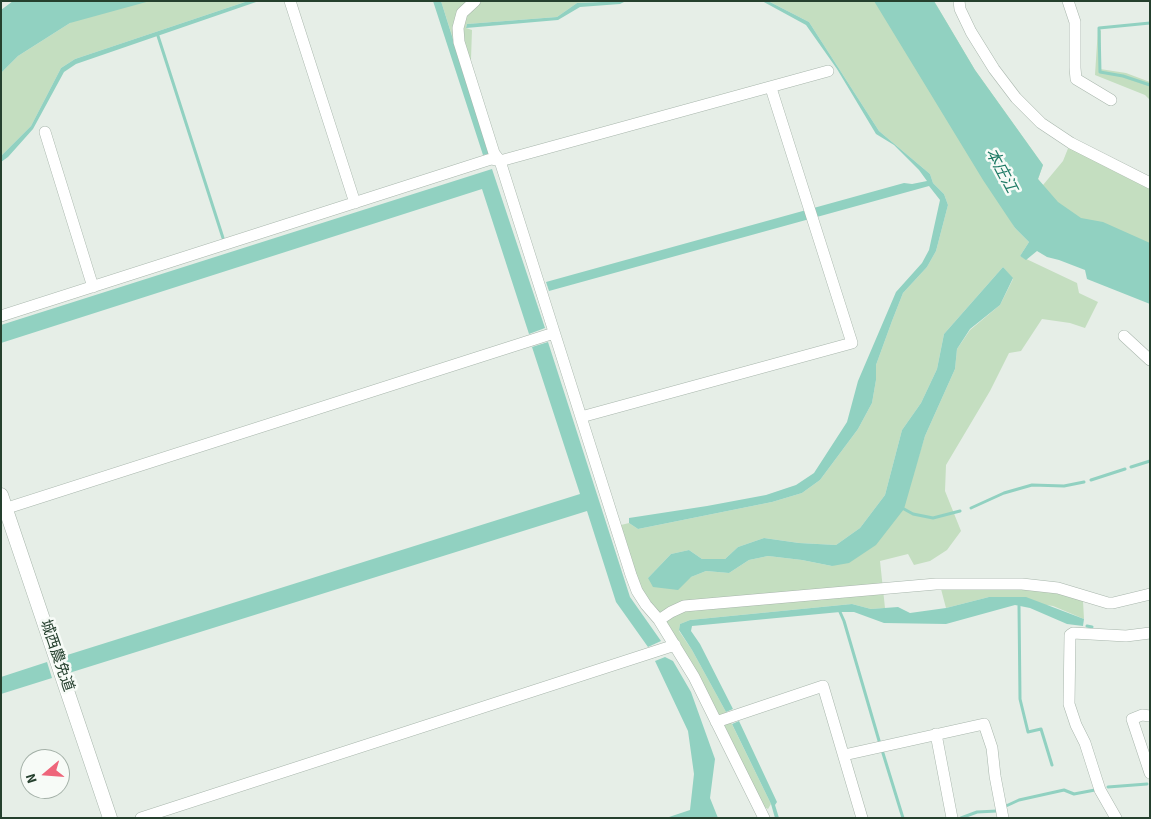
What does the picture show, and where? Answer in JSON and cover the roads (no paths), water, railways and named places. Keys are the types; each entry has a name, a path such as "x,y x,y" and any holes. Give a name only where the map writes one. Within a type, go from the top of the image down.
{"street":[{"path":"290,1 355,203"},
{"path":"476,1 462,13 458,28 459,42 494,153 500,162 637,590 646,605 659,620 694,677 764,818"},
{"path":"960,1 960,9 970,32 994,69 1016,98 1041,123 1071,143 1150,183"},
{"path":"1068,1 1075,22 1076,78 1112,100"},
{"path":"1,316 491,159 500,162 828,71"},
{"path":"581,417 852,343 771,88"},
{"path":"45,132 93,287"},
{"path":"3,505 554,333"},
{"path":"1124,336 1150,360"},
{"name":"城西農免道","path":"3,505 110,818"},
{"path":"659,620 684,606 936,584 1022,584 1058,588 1108,603 1150,594"},
{"path":"1116,818 1100,790 1085,743 1069,704 1070,636 1073,633 1126,636 1150,633"},
{"path":"141,818 675,645"},
{"path":"716,722 823,686 862,818"},
{"path":"1150,716 1142,715 1132,719 1150,773"},
{"path":"844,755 984,724 992,748 1003,818"},
{"path":"936,734 952,818"}],"water":[{"path":"13,1 150,1 70,23 18,56 1,73 1,10"},
{"path":"248,1 259,1 76,64 64,72 33,129 8,157 1,162 1,156 31,126 61,68 75,59"},
{"path":"433,1 441,1 489,154 483,155"},
{"path":"626,1 620,4 580,7 558,20 466,28 467,24 557,17 577,3"},
{"path":"762,1 768,1 809,22 879,131 930,174 933,183 944,194 948,205 936,251 927,267 903,293 892,321 876,365 876,380 872,403 858,429 820,480 802,493 772,502 638,529 629,523 629,518 766,495 796,485 814,473 847,422 858,381 896,292 922,263 929,250 940,200 929,186 549,291 546,282 904,183 912,184 927,181 919,170 894,145 876,134 837,69 806,25"},
{"name":"本庄江","path":"874,1 934,1 975,70 1043,165 1038,179 1058,202 1081,218 1103,222 1150,243 1150,304 1087,279 1085,270 1047,257 1037,251 1026,260 1020,256 1029,242 1015,228 983,180"},
{"path":"492,169 545,328 529,334 482,189 1,343 1,325"},
{"path":"1003,267 1013,278 1000,305 970,329 957,349 955,369 925,436 904,509 876,545 849,563 832,566 768,556 749,560 729,573 706,571 691,577 678,590 653,587 648,578 671,554 689,550 702,559 725,559 738,547 764,538 799,543 836,545 860,528 885,495 902,430 921,403 937,369 944,334"},
{"path":"548,342 630,597 661,641 648,647 616,602 587,511 69,673 64,656 580,494 532,347"},
{"path":"989,597 1026,597 1084,619 1083,626 1067,624 1030,608 1015,605 946,624 884,623 854,612 840,612 692,626 691,631 700,644 733,709 726,712 679,630 680,624 690,620 852,604 871,609 898,607 910,613 946,608"},
{"path":"665,657 673,661 691,692 715,759 710,798 718,818 666,818 690,810 694,774 688,731 655,661"},
{"path":"47,662 52,678 1,694 1,677"},
{"path":"739,721 777,802 775,805 779,818 775,818 771,804 732,724"}],"waterway":[{"path":"1150,23 1099,28 1100,72 1123,76 1150,85"},
{"path":"158,36 223,238"},
{"path":"1131,467 1150,461"},
{"path":"1091,480 1125,469"},
{"path":"971,508 1004,493 1032,485 1064,486 1084,482"},
{"path":"904,509 913,514 933,518 960,511"},
{"path":"1019,606 1020,699 1028,732 1041,729 1052,765"},
{"path":"840,612 880,744"},
{"path":"1087,626 1092,627"},
{"path":"882,750 903,818"},
{"path":"1108,787 1147,784"},
{"path":"1006,806 1019,800 1064,790 1074,794 1095,790"},
{"path":"961,818 977,812 997,811"}]}
